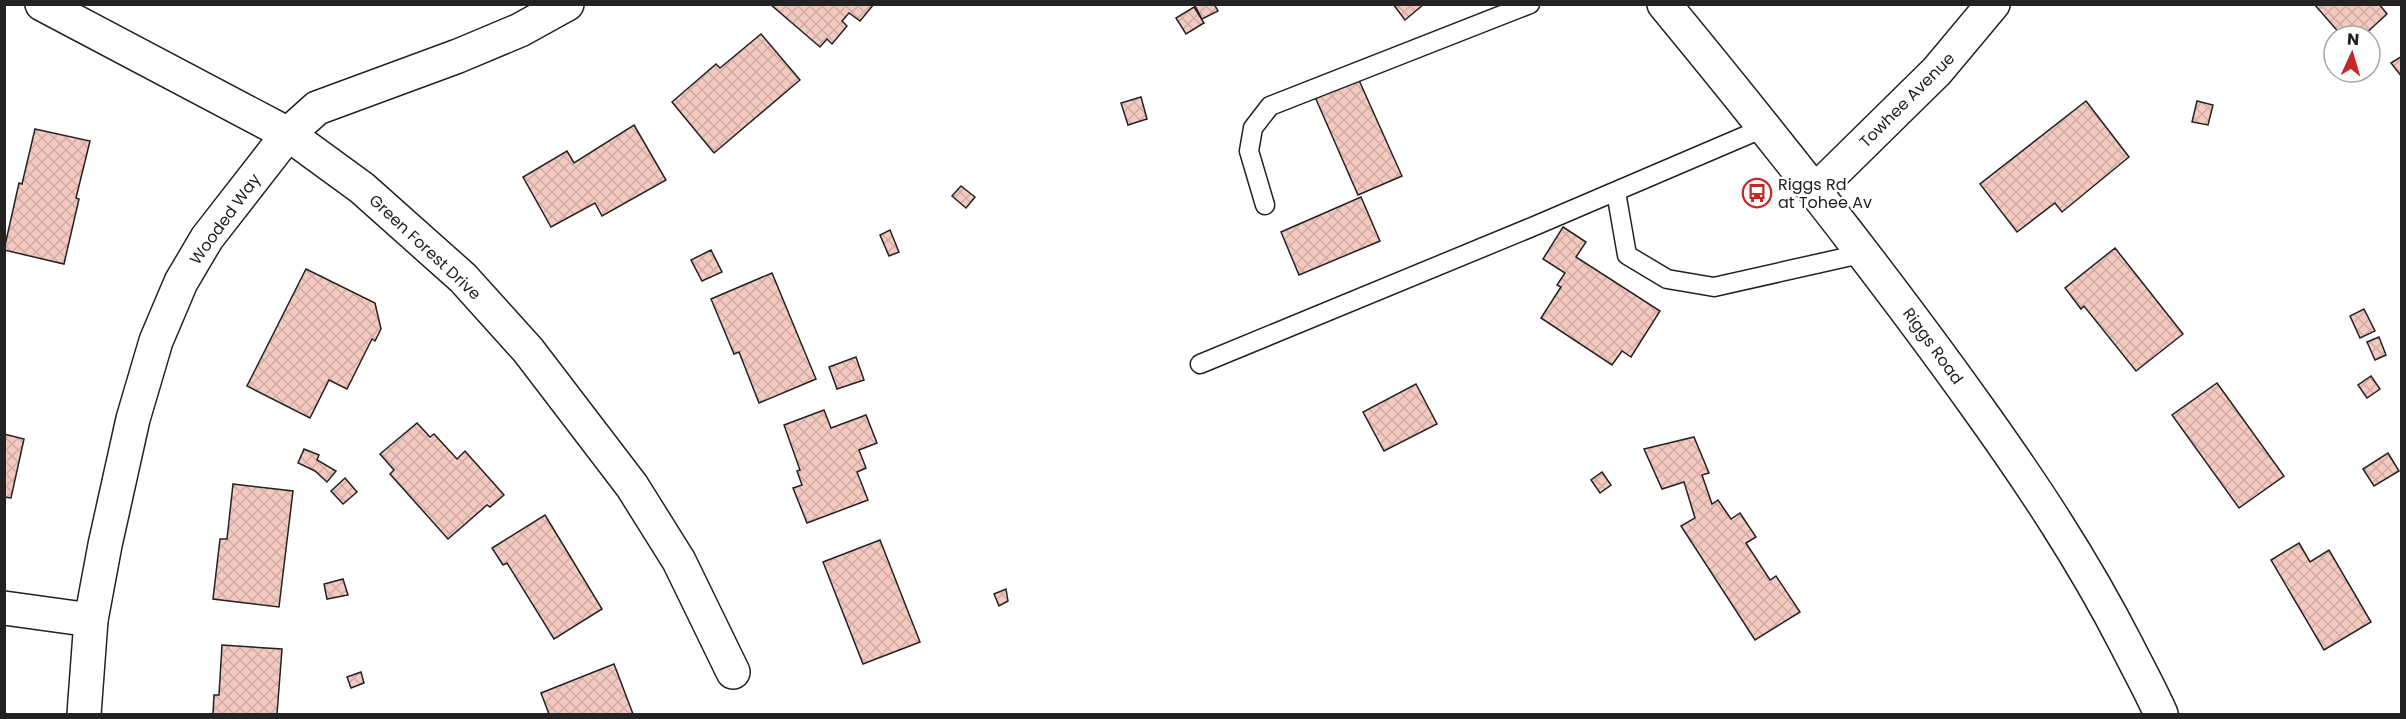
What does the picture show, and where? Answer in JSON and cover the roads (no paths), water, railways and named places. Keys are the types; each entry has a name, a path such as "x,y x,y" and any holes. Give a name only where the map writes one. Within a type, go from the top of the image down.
{"street":[{"name":"Green Forest Drive","path":"42,4 288,134 362,188 463,278 528,350 632,486 679,561 733,672"},
{"name":"Wooded Way","path":"84,714 90,620 133,419 156,340 181,282 207,237 288,134 317,108 458,56 519,30 567,4"},
{"name":"Riggs Road","path":"1664,4 1766,127 1865,253 2016,461 2070,542 2161,714"},
{"name":"Towhee Avenue","path":"1815,191 1937,72 1993,4"},
{"path":"4,608 90,620"}],"lane":[{"path":"1265,205 1249,151 1253,128 1270,106 1530,4"},
{"path":"1200,364 1616,192 1766,127"},
{"path":"1616,192 1627,255 1667,279 1714,287 1865,253"}],"place":[{"name":"Riggs Rd at Tohee Av","path":"1757,193"}]}
